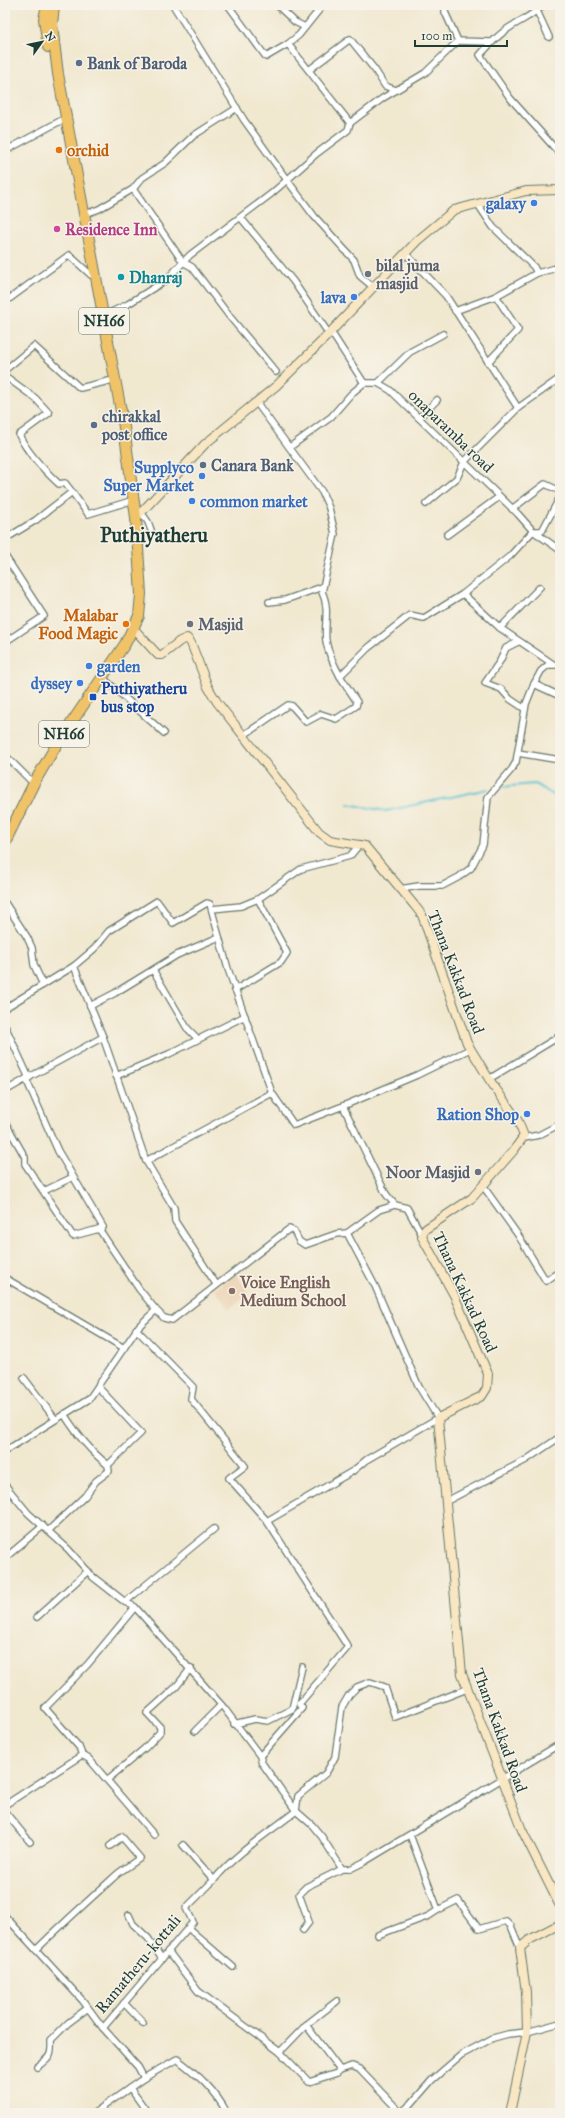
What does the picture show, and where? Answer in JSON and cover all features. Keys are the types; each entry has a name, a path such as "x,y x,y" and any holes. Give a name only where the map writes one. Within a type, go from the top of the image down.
{"highway":[{"name":"NH66","path":"5,830 32,782 112,651 134,626 135,564 124,427 111,380 64,119 52,25 54,5"},
{"name":"NH66","path":"45,8 46,35 85,214 93,275 103,316 111,380"},
{"path":"45,8 52,25"},
{"name":"NH66","path":"5,842 32,782 125,644 134,626 141,594 138,515 130,501"}],"main road":[{"path":"138,515 205,444 276,386 330,333 417,241 454,210 526,191 560,190"},
{"path":"134,626 158,655 162,655 180,641 187,638 191,643 208,687 217,702 319,832 330,840 360,844"},
{"name":"Thana Kakkad Road","path":"360,844 369,850 422,915 470,1049 488,1079 518,1121 524,1133 524,1138 483,1186 464,1204 428,1226 421,1233 454,1295 488,1374 487,1388 482,1396 438,1418 462,1674 522,1830 560,1906"},
{"path":"510,2113 527,2032 526,1992 520,1948 529,1940 560,1924"}],"street":[{"path":"172,5 237,108 287,180 314,216 354,260 360,276 373,287"},
{"path":"228,5 266,57 288,44 299,35 323,5"},
{"path":"277,5 295,22 305,27"},
{"path":"445,5 445,12 458,41"},
{"path":"543,5 537,11 511,26 491,42 480,55 510,98 560,154"},
{"path":"537,11 549,37"},
{"path":"310,70 350,39 375,70 385,86 396,90"},
{"path":"103,316 128,304 166,280 183,262 206,242 241,218 316,154 348,130 350,123 396,90 425,73 458,41 491,42"},
{"path":"288,44 300,62 310,70 323,90 350,123"},
{"path":"85,214 99,209 133,189 142,178 165,163 193,136 237,108"},
{"path":"5,151 64,119"},
{"path":"133,189 183,262 192,267 230,317 276,372"},
{"path":"477,203 493,227 534,267 537,273"},
{"path":"241,218 293,281 364,383"},
{"path":"405,253 446,296 518,408"},
{"path":"5,302 69,255 93,275"},
{"path":"455,311 496,296 537,273 560,266"},
{"path":"488,362 518,330 496,296"},
{"path":"290,447 331,417 351,394 364,383 378,383 410,352 443,334"},
{"path":"5,370 34,346 80,388 111,380"},
{"path":"5,376 35,398 49,414 19,435 23,444 44,471 59,484 65,483 88,514 130,501"},
{"path":"426,504 457,478 464,462 518,408 560,378"},
{"name":"onaparamba road","path":"378,383 390,390 533,531 560,550"},
{"path":"419,418 437,400"},
{"path":"244,735 288,705 292,706 306,722 321,714 339,718 357,704 340,676 330,655 326,642 327,601 322,587 334,545 335,534 329,508 322,492 256,402"},
{"path":"512,509 545,484 560,490"},
{"path":"5,539 36,520 72,492"},
{"path":"340,676 368,648 410,615 424,618 463,594 510,556 533,531 542,531 560,496"},
{"path":"447,535 499,497"},
{"path":"138,515 148,522 151,530"},
{"path":"5,556 44,616 5,642"},
{"path":"269,602 285,600 322,587"},
{"path":"500,628 540,587"},
{"path":"463,594 500,628 518,642 554,664"},
{"path":"518,642 506,648 500,661 485,683 501,689 510,700 525,709"},
{"path":"400,889 419,886 442,886 454,881 471,868 483,845 488,797 512,769 518,752 525,709 534,684 541,672 548,665 560,665"},
{"path":"102,677 164,733"},
{"path":"534,684 560,696"},
{"path":"518,752 560,760"},
{"path":"5,755 32,782"},
{"path":"212,909 241,906 258,899 301,869 350,856 360,844"},
{"path":"235,990 281,962 287,953 258,899"},
{"path":"5,1008 74,966 94,949 108,931 157,901 173,923 207,903 212,909 235,990 272,1093 294,1125 417,1075 470,1049"},
{"path":"5,903 27,936 32,948 34,965 43,985"},
{"path":"90,1006 115,993 177,955 220,937"},
{"path":"74,966 103,1037 146,1160 174,1208 175,1222 216,1284"},
{"path":"153,970 187,1028 198,1039"},
{"path":"116,1076 169,1054 245,1016"},
{"path":"5,1026 58,1151 103,1227 98,1230 73,1236 25,1164 24,1158 5,1122"},
{"path":"488,1079 560,1036"},
{"path":"5,1091 103,1037"},
{"path":"146,1160 272,1093"},
{"path":"343,1106 382,1187 395,1205"},
{"path":"524,1138 539,1135 560,1124"},
{"path":"44,1191 73,1177"},
{"path":"483,1186 518,1235 546,1281 560,1272"},
{"path":"98,1230 139,1289 156,1310 164,1318 172,1320 216,1284 289,1229 294,1231 299,1241 305,1245 336,1234 347,1233 378,1210 395,1205 407,1208 421,1233"},
{"path":"267,1521 438,1418 419,1387 375,1286 347,1233"},
{"path":"5,1278 124,1348"},
{"path":"5,1451 89,1399 136,1329 156,1310"},
{"path":"136,1329 193,1387 191,1399 244,1466 229,1478 267,1521 348,1647 298,1704 302,1708 260,1756"},
{"path":"24,1378 55,1419"},
{"path":"98,1387 141,1433 108,1465"},
{"path":"48,1531 84,1496 96,1481 109,1471 108,1465 92,1451 76,1432 64,1414"},
{"path":"446,1502 526,1460 560,1437"},
{"path":"5,1484 28,1513 68,1549 88,1571 125,1602 135,1607 146,1622 191,1668 209,1692 222,1705 234,1724 260,1756 262,1763 296,1811 312,1825 322,1837 342,1870"},
{"path":"5,1558 43,1526"},
{"path":"125,1602 214,1529"},
{"path":"37,1617 88,1571"},
{"path":"135,1607 88,1664 45,1708 80,1748 82,1755 89,1759 154,1835"},
{"path":"234,1724 255,1719 268,1721 292,1709 302,1667"},
{"path":"107,1780 145,1748 160,1732 160,1727 147,1713 176,1687 191,1668"},
{"path":"183,1845 214,1880 228,1863 250,1844 296,1811 298,1796 326,1773 335,1757 342,1707 349,1695 357,1687 370,1682 384,1687 395,1717 467,1689"},
{"path":"195,1731 222,1705"},
{"path":"303,1930 309,1922 298,1894 306,1887 342,1870 350,1869 410,1835 560,1744"},
{"path":"5,1804 82,1755"},
{"path":"5,1812 30,1842"},
{"path":"410,1835 438,1910"},
{"path":"36,1950 66,1919 101,1891 113,1878 140,1858 122,1837 110,1846"},
{"name":"Ramatheru-kottali","path":"103,2028 194,1922 186,1908 214,1880"},
{"path":"378,1935 429,1916 458,1900 479,1929 506,1920 511,1926 520,1948"},
{"path":"129,1915 133,1924 148,1938 162,1958"},
{"path":"5,1916 138,2066 144,2078"},
{"path":"188,1928 233,1967"},
{"path":"168,1951 198,1991 280,2052 308,2082 337,2073 340,2070 352,2066 359,2069 401,2113 432,2080 461,2055 493,2038 508,2034 527,2032 560,2023"},
{"path":"280,2052 306,2025 337,2001"},
{"path":"124,2003 143,2023"},
{"path":"38,2067 48,2059 52,2052 51,2040 68,2023 88,2008"},
{"path":"306,2025 340,2070"},
{"path":"94,2113 144,2078 177,2060 208,2084 221,2101 227,2113"},
{"path":"130,2088 148,2113"}],"shaded area":[{"name":"Voice English Medium School","path":"236,1274 249,1294 229,1309 215,1289"}],"waterway":[{"path":"499,787 535,784 560,799"},
{"path":"348,804 386,811 488,789"}],"place":[{"name":"Bank of Baroda","path":"79,63"},
{"name":"orchid","path":"59,150"},
{"name":"galaxy","path":"534,203"},
{"name":"Residence Inn","path":"57,229"},
{"name":"bilal juma masjid","path":"368,274"},
{"name":"Dhanraj","path":"121,277"},
{"name":"lava","path":"354,297"},
{"name":"chirakkal post office","path":"94,425"},
{"name":"Canara Bank","path":"203,465"},
{"name":"Supplyco Super Market","path":"202,476"},
{"name":"common market","path":"192,501"},
{"name":"Malabar Food Magic","path":"126,624"},
{"name":"Masjid","path":"190,624"},
{"name":"garden","path":"89,666"},
{"name":"dyssey","path":"80,683"},
{"name":"Puthiyatheru bus stop","path":"93,697"},
{"name":"Ration Shop","path":"527,1114"},
{"name":"Noor Masjid","path":"478,1172"},
{"name":"Voice English Medium School","path":"232,1291"}],"district":[{"name":"Puthiyatheru","path":"154,535"}]}
